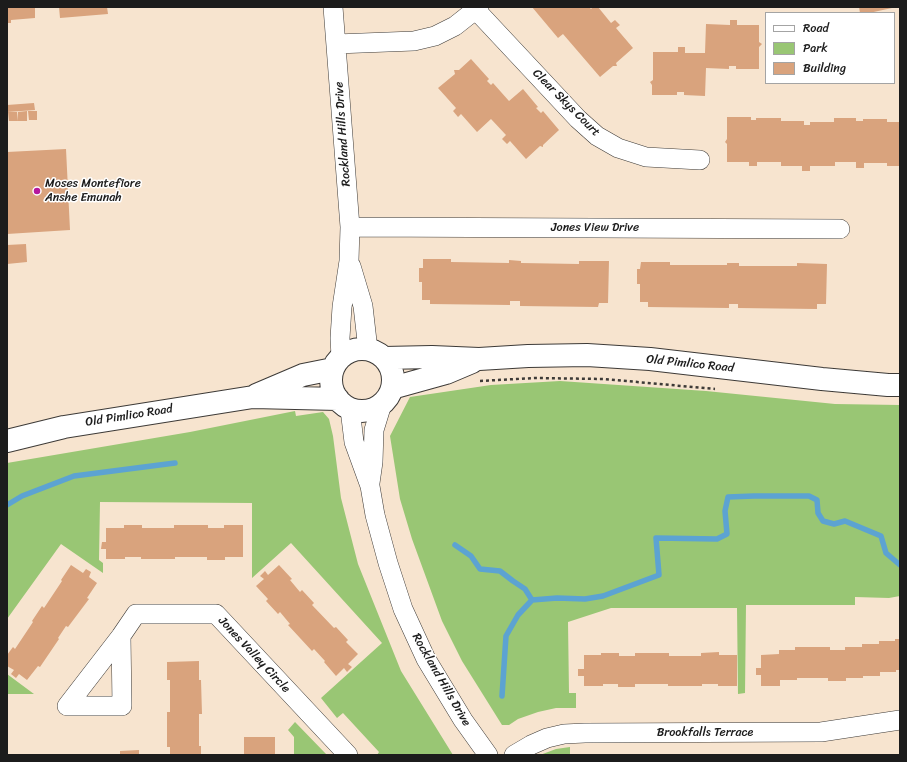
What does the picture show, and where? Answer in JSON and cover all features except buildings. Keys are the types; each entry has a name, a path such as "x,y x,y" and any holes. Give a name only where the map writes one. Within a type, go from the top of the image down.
{"street":[{"name":"Rockland Hills Drive","path":"333,7 350,226 349,261 342,307 337,363"},
{"path":"336,44 414,41 435,36 455,26 477,9"},
{"name":"Clear Skys Court","path":"477,9 578,119 597,136 618,148 646,157 700,160"},
{"name":"Jones View Drive","path":"350,226 840,229"},
{"name":"Rockland Hills Drive","path":"349,261 376,354"},
{"path":"354,350 376,354 388,363 393,375 387,396 370,410 364,411 344,404 334,392 332,384 337,363 354,350"},
{"name":"Old Pimlico Road","path":"376,354 479,359 587,355 650,359 829,380 900,385"},
{"name":"Old Pimlico Road","path":"387,396 479,359"},
{"name":"Old Pimlico Road","path":"253,396 284,382 337,363"},
{"name":"Old Pimlico Road","path":"7,441 64,427 253,396 344,404"},
{"name":"Rockland Hills Drive","path":"370,486 373,462 374,430 387,396"},
{"name":"Rockland Hills Drive","path":"344,404 354,442 370,486 375,515 388,563 403,609 426,659 463,720 488,755"},
{"name":"Jones Valley Circle","path":"121,636 136,614 216,614 348,755"},
{"name":"Brookfalls Terrace","path":"514,755 547,738 564,734 821,732 900,720"}],"path":[{"path":"472,382 534,378 604,379 721,389"}],"green space":[{"path":"560,381 706,391 835,404 900,405 900,596 889,598 855,597 855,605 746,605 745,693 738,694 737,608 611,608 568,622 569,693 576,693 576,708 556,708 538,712 518,719 509,725 502,725 462,661 442,621 412,539 400,499 390,436 410,397 491,385"},
{"path":"295,411 296,416 323,412 329,419 333,436 341,498 358,564 401,671 453,755 377,755 379,752 343,713 337,718 321,698 382,643 291,543 252,578 252,503 100,502 99,560 103,563 103,573 61,544 7,619 7,463 190,432"},
{"path":"7,674 34,694 7,694"},
{"path":"295,722 327,755 294,755 294,737 288,730"},
{"path":"570,747 570,755 540,755 556,749"}],"waterway":[{"path":"7,505 22,496 74,476 175,463"},
{"path":"502,696 506,636 518,615 532,600 557,598 585,599 603,596 659,575 656,538 717,539 727,534 725,511 728,497 809,496 817,500 818,513 823,521 834,524 845,521 881,536 886,553 900,565"},
{"path":"455,545 471,556 480,569 500,571 525,589 532,600"}],"place":[{"name":"Moses Montefiore Anshe Emunah","path":"37,191"}]}
